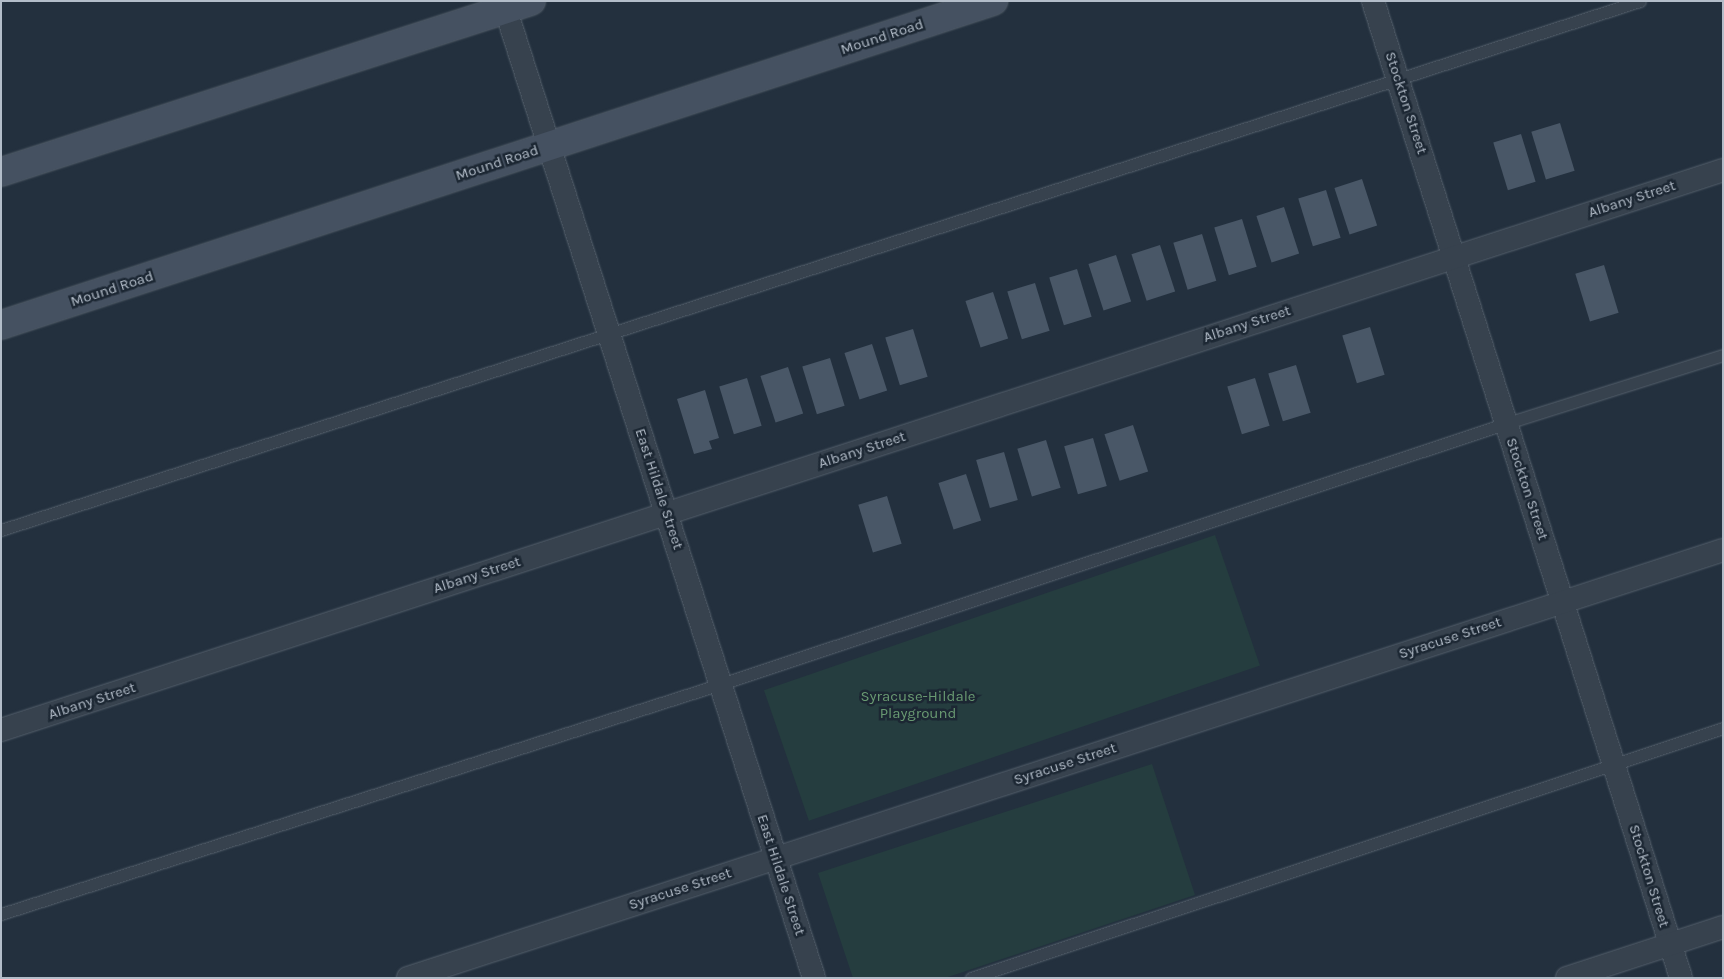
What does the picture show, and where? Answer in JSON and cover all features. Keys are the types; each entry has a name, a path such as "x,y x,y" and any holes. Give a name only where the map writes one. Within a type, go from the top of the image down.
{"main road":[{"path":"1,172 504,5 532,1"},
{"name":"Mound Road","path":"1,325 993,1"}],"street":[{"name":"Stockton Street","path":"1373,1 1681,978"},
{"name":"East Hildale Street","path":"504,5 814,978"},
{"name":"Albany Street","path":"1,730 1723,170"},
{"name":"Syracuse Street","path":"408,978 1723,550"},
{"path":"1566,978 1723,927"}],"lane":[{"path":"1,530 1640,1"},
{"path":"1,914 721,684 1507,423 1723,355"},
{"path":"971,978 1723,728"}],"green space":[{"name":"Syracuse-Hildale Playground","path":"1215,535 1260,665 809,821 764,690"},
{"path":"1152,764 1195,895 945,978 853,978 818,873"}],"building":[{"path":"1560,123 1575,171 1546,180 1531,132"},
{"path":"1521,134 1536,182 1508,190 1493,142"},
{"path":"1362,179 1377,226 1350,235 1334,188"},
{"path":"1326,190 1341,238 1313,246 1298,198"},
{"path":"1284,207 1299,254 1272,263 1256,216"},
{"path":"1242,219 1257,267 1229,275 1214,227"},
{"path":"1202,234 1216,281 1188,290 1173,243"},
{"path":"1160,245 1175,292 1147,301 1131,254"},
{"path":"1116,255 1131,302 1104,311 1088,264"},
{"path":"1604,265 1619,313 1590,322 1575,274"},
{"path":"1077,269 1092,317 1064,325 1049,277"},
{"path":"1035,283 1050,331 1022,339 1007,291"},
{"path":"993,292 1008,339 981,348 965,301"},
{"path":"1370,327 1385,375 1357,383 1342,335"},
{"path":"913,329 928,377 900,385 885,337"},
{"path":"872,344 887,391 860,400 844,353"},
{"path":"830,358 845,406 817,414 802,366"},
{"path":"1296,365 1311,413 1283,421 1268,373"},
{"path":"788,367 803,414 776,423 760,376"},
{"path":"747,378 762,426 734,434 719,386"},
{"path":"1255,378 1270,426 1242,434 1227,386"},
{"path":"705,390 719,438 709,441 712,449 694,454 677,399"},
{"path":"1133,425 1148,472 1120,481 1104,434"},
{"path":"1093,438 1107,486 1078,494 1064,446"},
{"path":"1046,440 1061,488 1032,497 1017,449"},
{"path":"1004,452 1018,500 990,508 976,460"},
{"path":"966,474 981,521 954,530 938,483"},
{"path":"887,496 902,544 873,553 858,505"}]}
